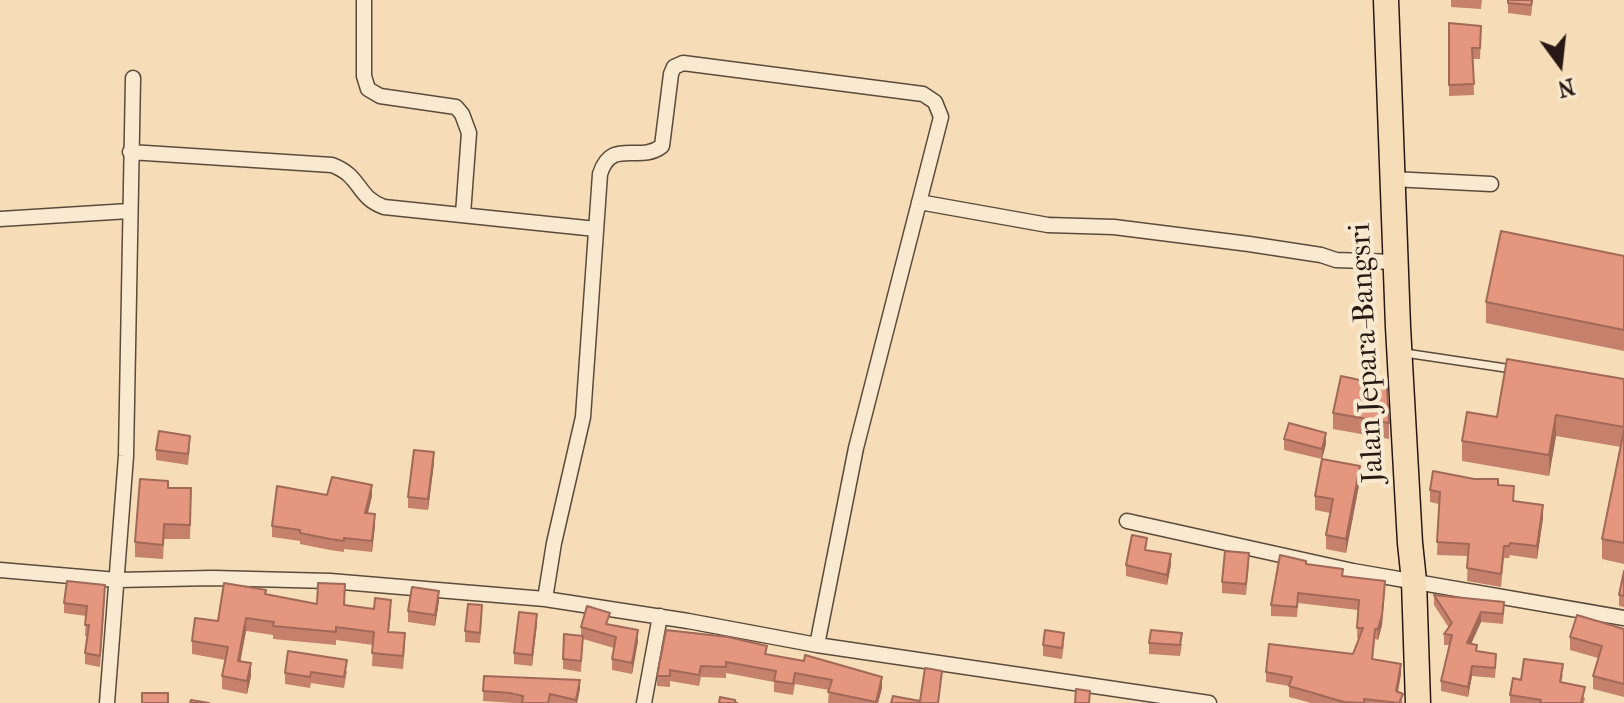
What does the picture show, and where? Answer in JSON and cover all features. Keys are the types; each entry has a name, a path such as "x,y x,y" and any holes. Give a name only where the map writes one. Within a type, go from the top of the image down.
{"main road":[{"name":"Jalan Jepara-Bangsri","path":"1386,0 1399,352 1414,581 1418,703"}],"street":[{"path":"364,0 364,76 368,89 380,96 456,107 462,114 469,133 463,214"},
{"path":"545,599 554,543 583,417 600,174 604,163 615,154 649,153 662,146 674,67 683,63 923,94 935,102 941,117 856,448 817,645"},
{"path":"107,703 126,440 133,78"},
{"path":"130,152 332,165 348,171 366,197 376,204 596,229"},
{"path":"1392,179 1491,184"},
{"path":"919,202 1048,225 1114,227 1263,246 1336,260 1395,262"},
{"path":"0,219 129,211"},
{"path":"1127,521 1353,571 1624,618"},
{"path":"0,570 117,580 213,578 330,581 545,599 660,616 817,645 1209,703"},
{"path":"644,703 660,616"}],"lane":[{"path":"1399,352 1515,369"}],"building":[{"path":"1508,0 1532,0 1531,5 1508,3"},
{"path":"1449,23 1481,26 1480,48 1472,48 1474,84 1449,85"},
{"path":"1501,231 1624,256 1624,330 1486,302"},
{"path":"1507,359 1624,379 1624,427 1556,415 1549,455 1462,441 1467,412 1497,417"},
{"path":"1341,376 1387,386 1389,423 1333,413"},
{"path":"1289,423 1326,433 1322,449 1284,439"},
{"path":"1624,430 1624,543 1602,539"},
{"path":"159,431 190,436 188,454 156,450"},
{"path":"414,450 434,452 428,499 408,497"},
{"path":"1322,459 1360,466 1346,539 1326,535 1333,499 1315,496"},
{"path":"1433,471 1474,479 1498,479 1498,485 1514,486 1513,501 1543,505 1537,546 1510,543 1504,546 1501,574 1467,568 1469,544 1437,542 1440,492 1430,490"},
{"path":"332,477 372,485 365,513 375,514 372,541 330,539 272,526 277,486 327,495"},
{"path":"140,479 168,481 168,488 191,488 190,525 164,524 163,545 135,542"},
{"path":"1132,535 1147,538 1145,550 1171,554 1167,575 1126,565"},
{"path":"1225,551 1249,553 1246,584 1222,582"},
{"path":"1280,555 1306,561 1306,564 1343,569 1342,576 1385,581 1382,615 1378,629 1375,629 1372,659 1401,664 1396,691 1403,694 1399,703 1364,699 1364,703 1344,702 1289,686 1292,677 1266,672 1269,644 1353,654 1363,628 1357,628 1359,600 1298,593 1297,607 1271,605"},
{"path":"1624,571 1624,596 1619,595"},
{"path":"67,581 105,585 100,656 85,653 89,625 85,625 87,606 64,603"},
{"path":"224,583 266,590 265,594 317,604 318,583 345,584 344,605 374,609 375,598 391,600 388,632 405,633 403,656 372,653 374,632 336,627 336,632 273,626 274,622 246,618 238,661 251,663 247,681 222,676 228,647 192,641 195,618 218,621"},
{"path":"412,587 439,591 435,615 408,611"},
{"path":"1434,595 1504,602 1503,614 1481,612 1467,643 1477,645 1476,651 1496,654 1495,668 1472,666 1468,687 1441,681 1452,635 1444,634 1452,623"},
{"path":"468,604 482,605 480,633 465,631"},
{"path":"587,606 610,613 606,624 638,630 632,663 612,659 616,637 581,627"},
{"path":"519,612 537,614 532,655 514,653"},
{"path":"1577,615 1624,629 1624,684 1593,676 1602,646 1570,637"},
{"path":"666,630 728,637 767,646 765,654 804,661 805,655 882,677 876,702 828,692 832,680 795,673 793,684 774,681 776,671 726,662 726,667 701,666 699,675 670,670 670,676 657,676"},
{"path":"1045,630 1064,633 1062,648 1043,645"},
{"path":"1151,630 1182,633 1180,645 1149,643"},
{"path":"564,634 583,636 581,661 563,659"},
{"path":"288,651 347,660 344,677 311,672 310,677 285,673"},
{"path":"1524,659 1563,664 1560,682 1585,687 1581,703 1540,703 1541,700 1510,695 1513,678 1521,680"},
{"path":"925,668 942,671 938,703 891,703 893,696 920,701"},
{"path":"484,676 580,680 576,700 550,694 548,703 522,703 523,696 483,691"},
{"path":"1076,689 1090,691 1089,703 1075,703"},
{"path":"142,693 168,693 168,703 142,703"},
{"path":"720,697 735,700 737,703 719,703"}]}
